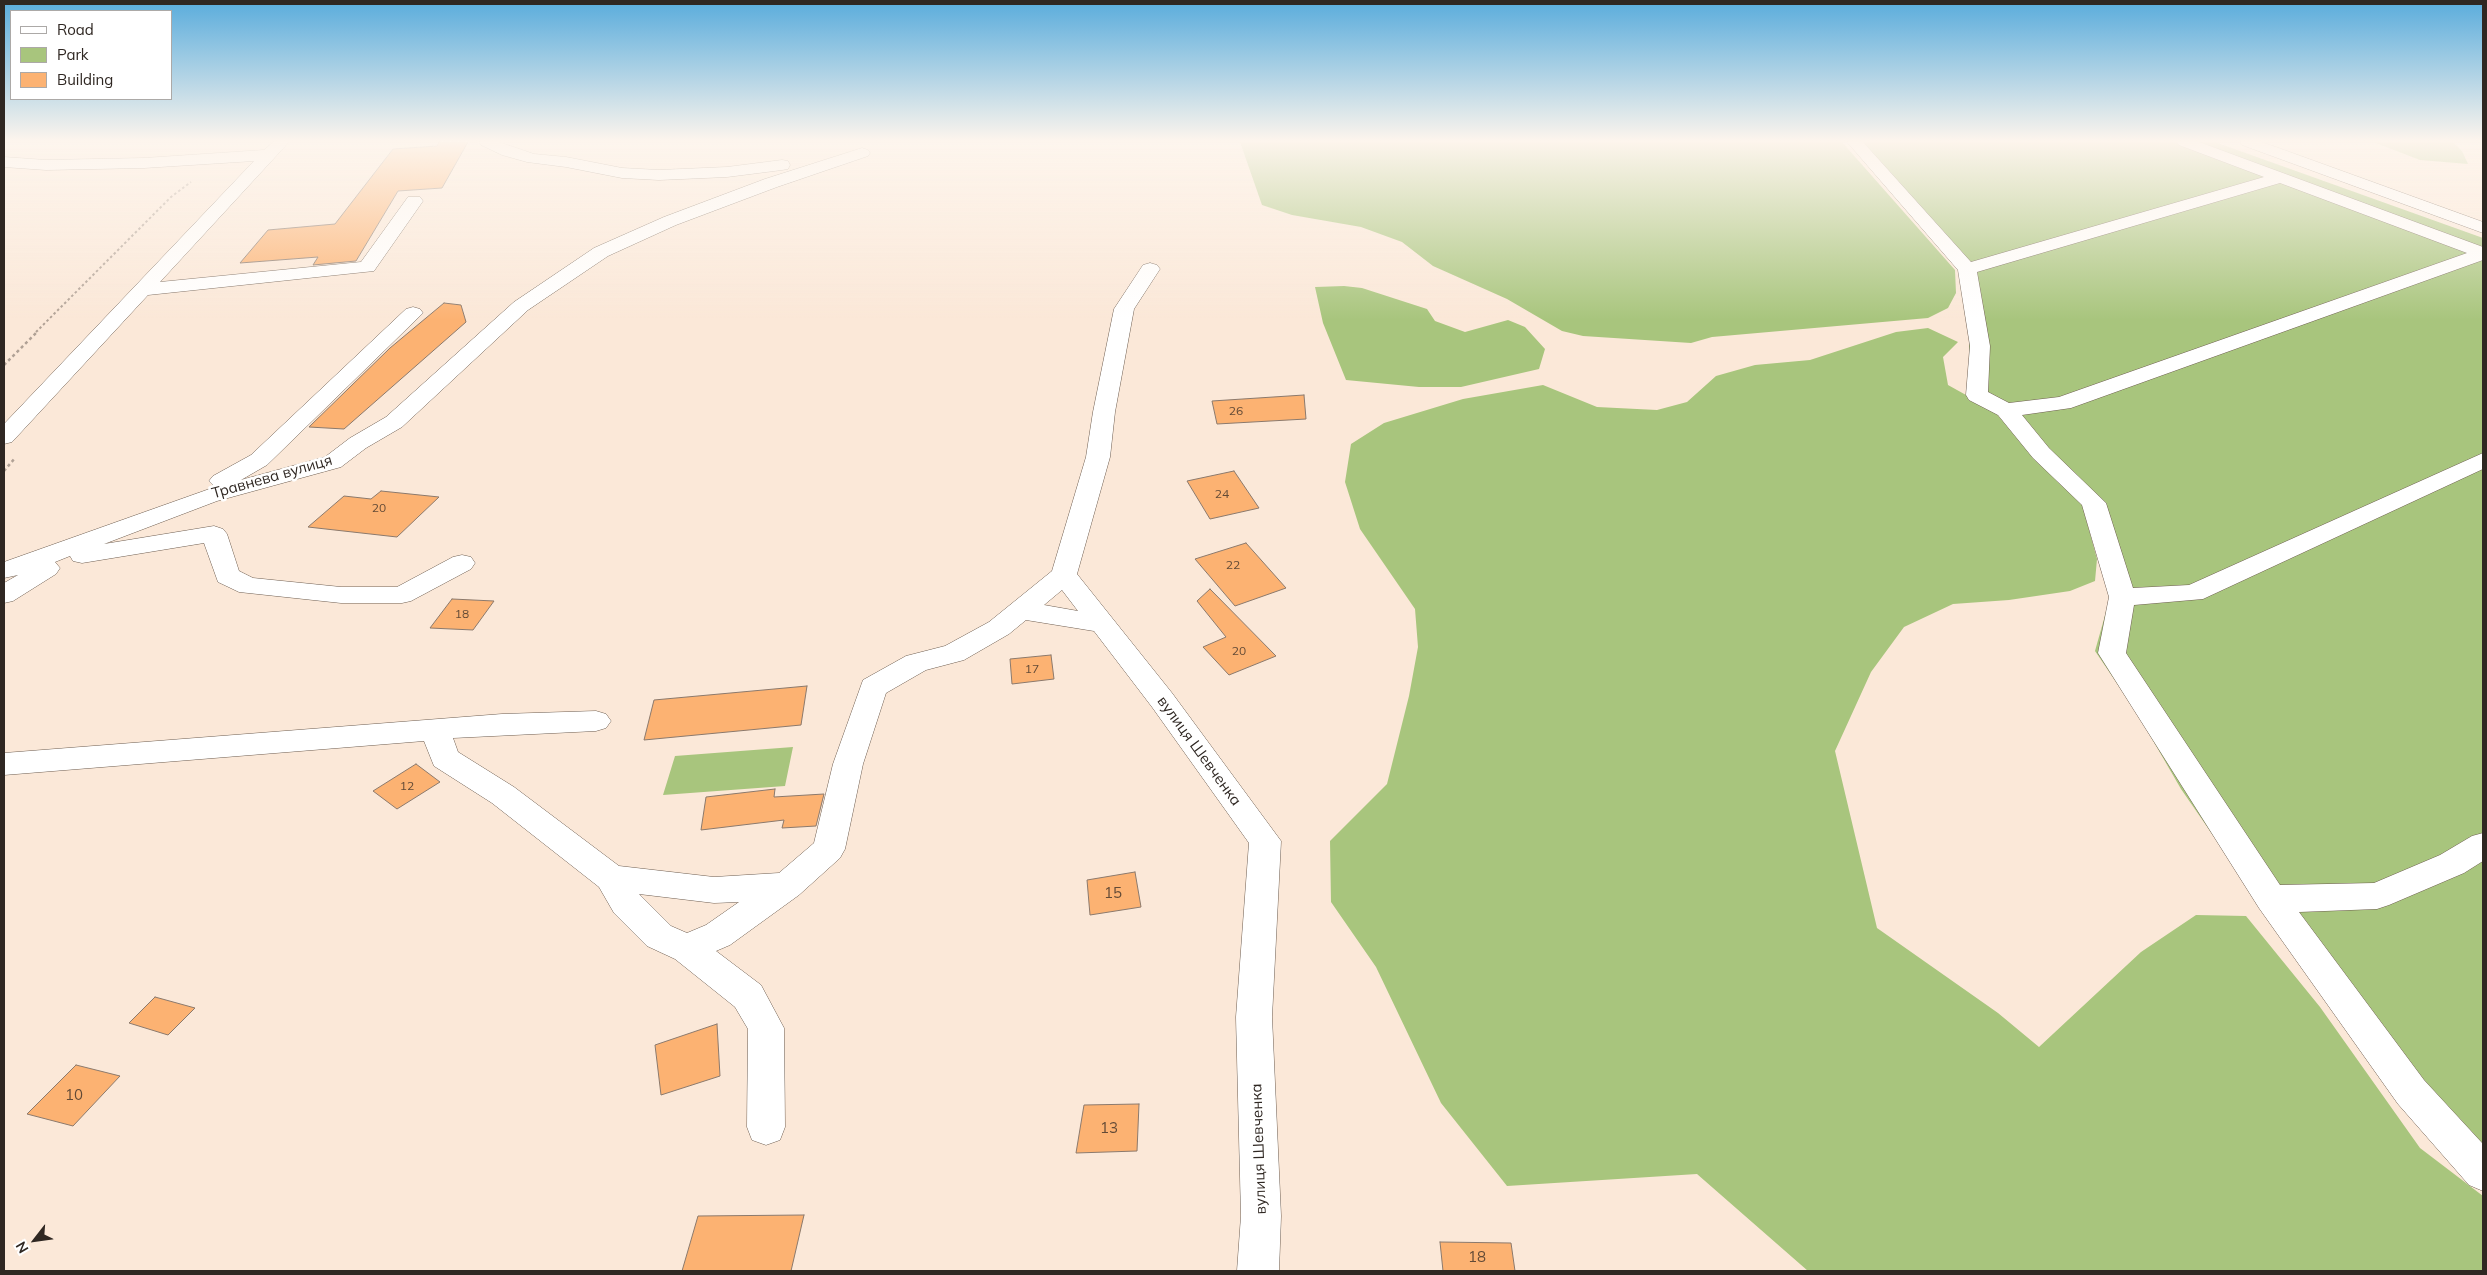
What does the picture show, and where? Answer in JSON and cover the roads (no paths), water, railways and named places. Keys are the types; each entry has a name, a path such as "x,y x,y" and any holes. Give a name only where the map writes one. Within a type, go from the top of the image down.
{"street":[{"path":"4,437 225,202"},
{"path":"142,290 368,267 414,202"},
{"name":"Травнева вулиця","path":"12,568 208,496 333,462 358,443 394,422 521,306 600,252 722,202"},
{"path":"1907,202 1967,269 1980,346 1977,395 2006,410 2040,453 2094,503 2122,598 2112,653 2271,899 2411,1092 2483,1172"},
{"path":"1967,269 2199,202"},
{"path":"2342,202 2482,254"},
{"path":"2411,202 2483,228"},
{"path":"2006,410 2063,403 2482,254"},
{"path":"687,950 718,935 787,886 830,849 848,764 873,687 916,663 954,653 999,628 1064,575 1098,457 1104,412 1124,309 1150,269"},
{"path":"167,511 259,460 413,313"},
{"path":"2122,598 2194,593 2483,460"},
{"path":"12,568 214,534 227,576 248,586 283,591 402,595 462,562"},
{"path":"4,595 64,558"},
{"name":"вулиця Шевченка","path":"1064,575 1266,841 1254,1017 1262,1216 1258,1271"},
{"path":"1021,610 1102,624"},
{"path":"4,764 435,730 596,721"},
{"path":"435,730 445,758 503,795 611,878 626,903 659,936 687,950 748,996 766,1028 766,1126"},
{"path":"2271,899 2378,896 2452,864 2483,845"},
{"path":"611,878 714,890 787,886"}]}
